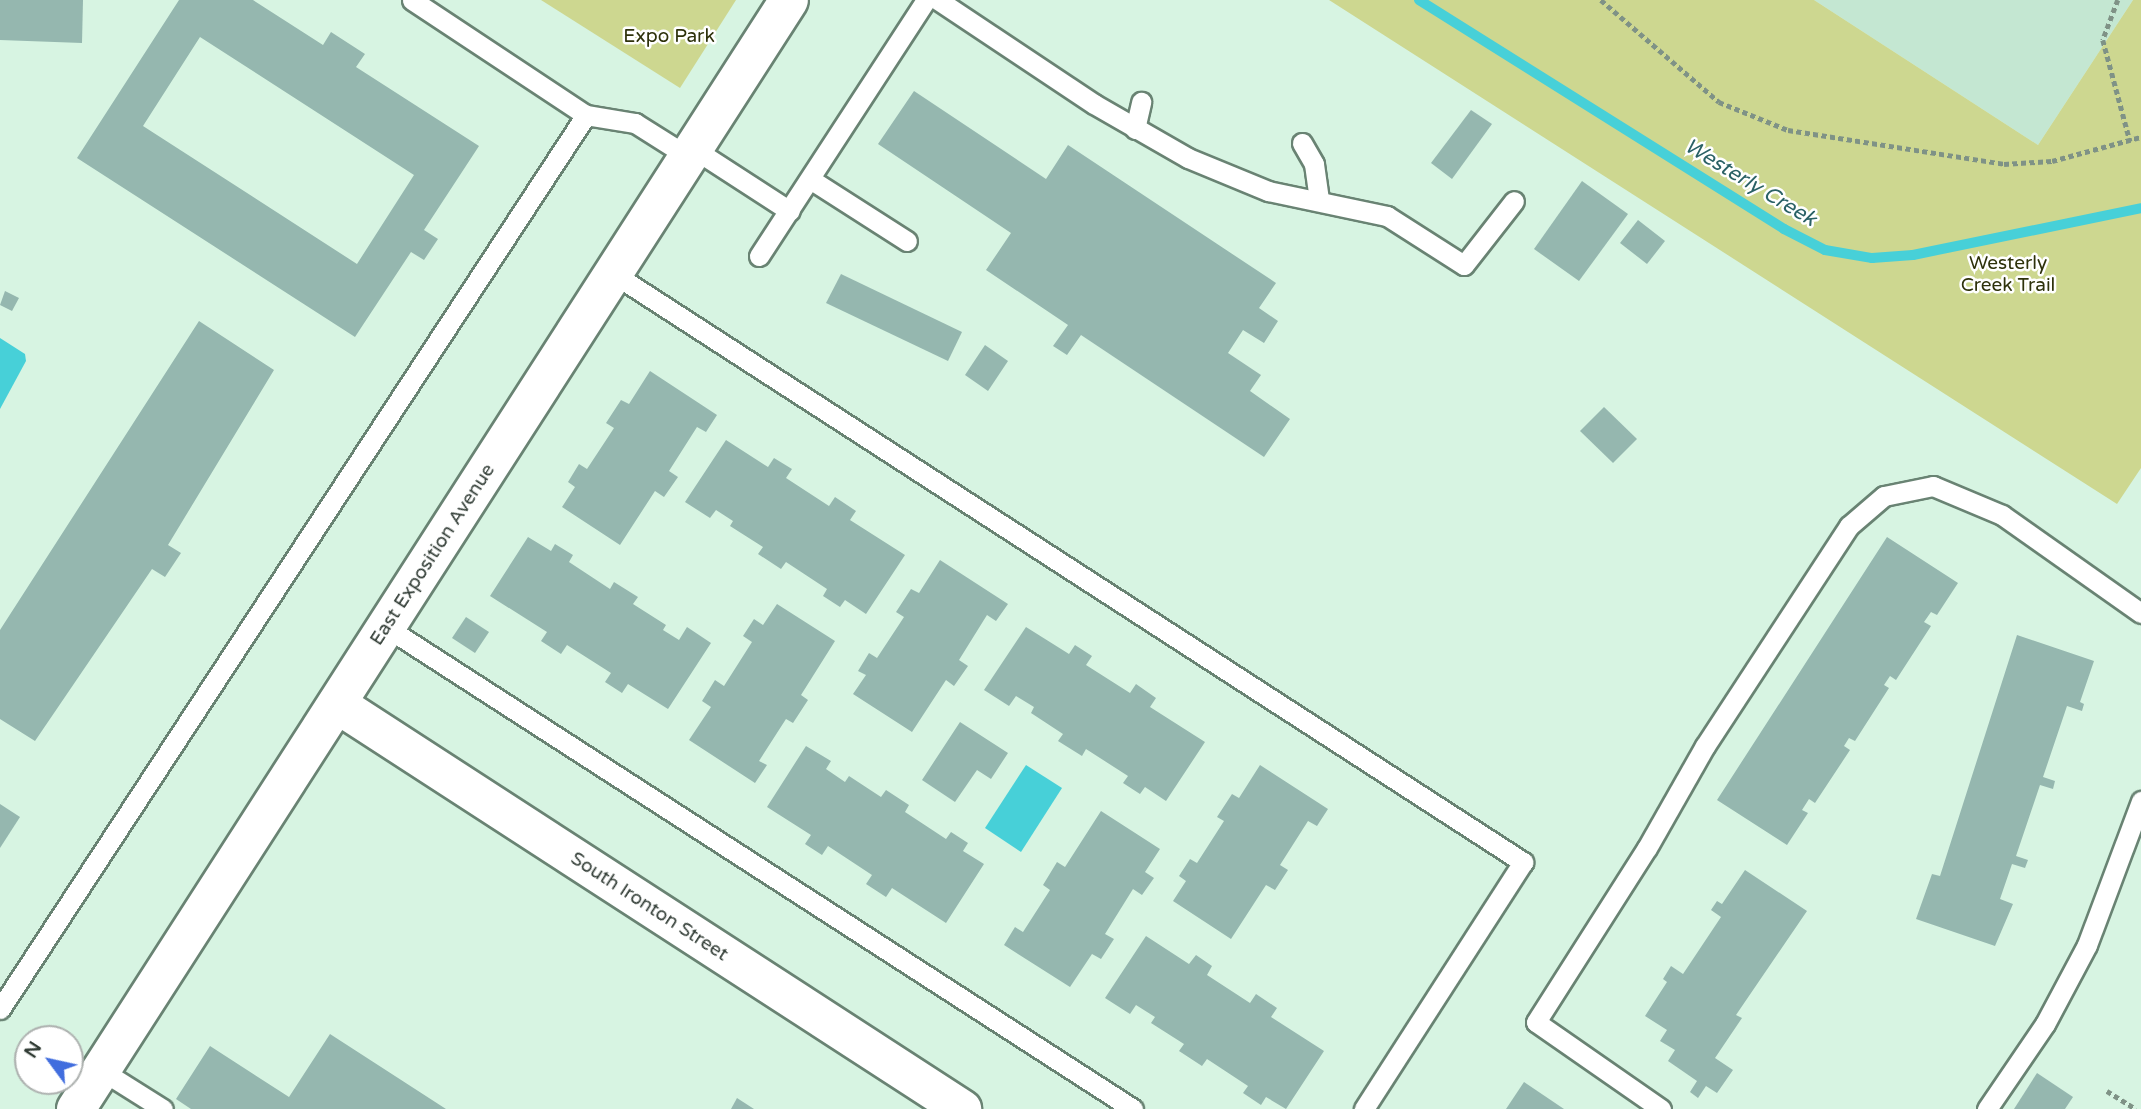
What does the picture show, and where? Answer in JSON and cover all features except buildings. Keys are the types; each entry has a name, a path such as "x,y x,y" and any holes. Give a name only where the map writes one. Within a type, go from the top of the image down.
{"street":[{"name":"East Exposition Avenue","path":"76,1109 789,0"},
{"name":"South Ironton Street","path":"337,704 962,1109"}],"lane":[{"path":"412,0 586,115 635,122 790,211"},
{"path":"759,256 926,0"},
{"path":"938,0 1135,129 1243,184 1387,216 1464,265 1514,201"},
{"path":"1135,129 1142,102"},
{"path":"0,1009 586,115"},
{"path":"1302,143 1314,164 1319,201"},
{"path":"810,179 907,242"},
{"path":"614,274 1523,862 1364,1109"},
{"path":"1661,1109 1536,1022 1647,848 1705,746 1849,526 1884,496 1933,486 2002,515 2141,613"},
{"path":"386,626 1133,1109"},
{"path":"1987,1109 2045,1024 2087,946 2141,801"},
{"path":"101,1070 163,1109"}],"path":[{"path":"1601,0 1702,89 1770,125 2004,164 2052,161 2141,137"},
{"path":"2118,0 2103,40 2130,141"},
{"path":"2107,1091 2136,1109"}],"shaded area":[{"path":"1814,0 2133,0 2038,145"}],"green space":[{"name":"Expo Park","path":"541,0 736,0 680,88"},
{"name":"Westerly Creek Trail","path":"1329,0 1814,0 2038,145 2133,0 2141,0 2141,468 2117,504"}],"water":[{"path":"0,338 25,354 26,361 0,409"},
{"path":"1026,765 1062,788 1021,852 985,828"}],"waterway":[{"name":"Westerly Creek","path":"1419,0 1784,229 1825,250 1872,258 1913,255 2141,208"}]}
